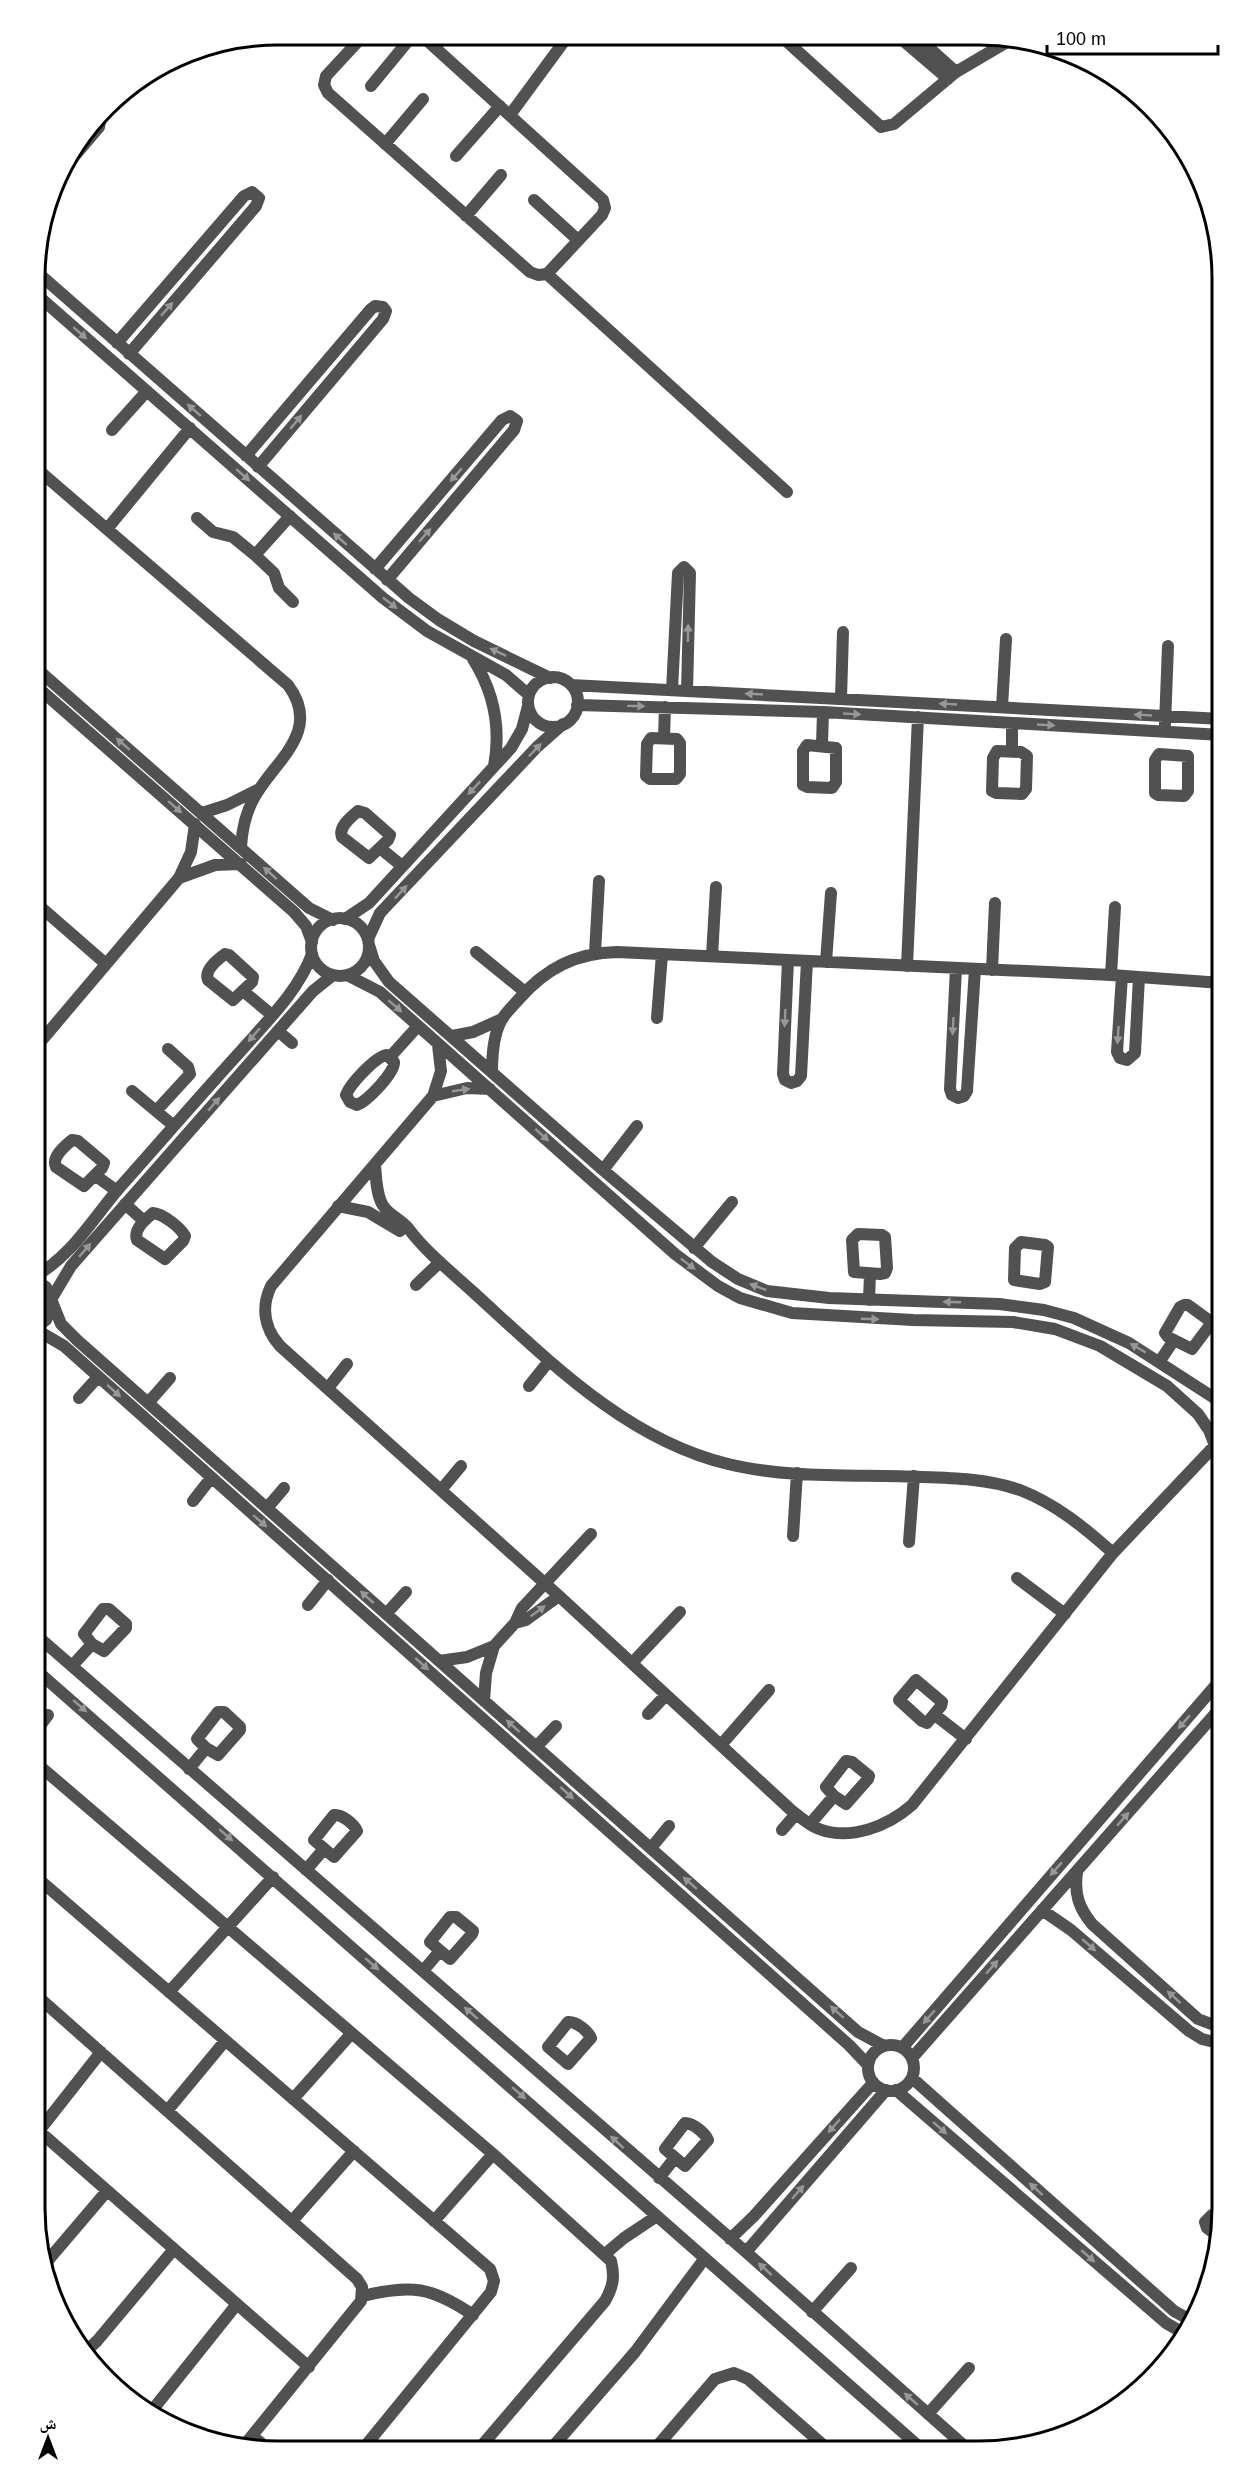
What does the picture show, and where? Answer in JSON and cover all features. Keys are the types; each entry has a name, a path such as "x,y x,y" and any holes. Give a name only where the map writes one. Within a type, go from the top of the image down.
{"street":[{"path":"355,45 329,73 324,85 328,93 530,272 538,275 547,274 604,212 603,200 432,45"},
{"path":"371,86 405,45"},
{"path":"456,156 505,111 560,45"},
{"path":"791,45 881,127 894,124 952,76 1001,46"},
{"path":"910,45 952,76"},
{"path":"924,45 952,76"},
{"path":"385,144 423,99"},
{"path":"466,216 501,175"},
{"path":"117,343 248,193 256,194 259,198 256,206 129,354"},
{"path":"534,200 578,240"},
{"path":"211,235 223,244"},
{"path":"547,274 787,492"},
{"path":"45,280 423,610 456,631 550,678 561,679 571,685 1212,718"},
{"path":"45,302 404,615 473,658 506,675 529,700 532,716 541,724 552,727 563,724"},
{"path":"64,318 75,306"},
{"path":"246,456 375,306 383,307 386,311 383,319 258,467"},
{"path":"343,343 355,353"},
{"path":"112,430 147,391"},
{"path":"375,569 506,417 514,417 517,421 514,430 387,580"},
{"path":"107,529 190,428"},
{"path":"475,452 487,463"},
{"path":"45,476 293,692 300,714 298,733 290,750 260,788 246,817 241,847"},
{"path":"255,555 290,516"},
{"path":"196,518 213,532 238,540 274,573 279,588 293,602"},
{"path":"352,571 363,559"},
{"path":"672,690 683,603 687,691"},
{"path":"841,698 843,632"},
{"path":"1002,707 1006,639"},
{"path":"1168,646 1165,716 1172,753"},
{"path":"473,658 485,680 495,711 497,742 493,768"},
{"path":"45,676 241,847 295,904 306,926 318,965 333,975 346,975 380,992 675,1254 718,1286 740,1298 792,1313 1028,1324 1055,1329 1101,1346 1143,1370 1192,1407 1212,1434"},
{"path":"45,1270 60,1258 272,1015 302,977 317,930 369,903 493,768 517,739 529,700 540,681 550,678"},
{"path":"346,975 363,964 368,942 380,913 537,747 574,714 577,705 576,694 571,685"},
{"path":"45,694 241,864 295,904 357,924 368,942 374,961 389,982 603,1170 724,1271 767,1291 829,1298 1023,1305 1074,1318 1107,1332 1160,1361 1212,1396"},
{"path":"577,705 823,712 1212,734"},
{"path":"664,738 665,707"},
{"path":"822,745 823,712"},
{"path":"907,966 918,717"},
{"path":"1012,723 1012,752"},
{"path":"202,813 227,805 260,788"},
{"path":"45,1036 179,878 191,852 195,824"},
{"path":"380,848 402,866"},
{"path":"179,878 215,866 241,864"},
{"path":"595,953 599,881"},
{"path":"712,956 716,887"},
{"path":"826,962 831,893"},
{"path":"992,970 995,903"},
{"path":"1115,907 1117,1052 1120,1058 1126,1060 1135,1053 1139,977"},
{"path":"45,911 106,964"},
{"path":"476,952 525,992"},
{"path":"492,1072 495,1039 502,1019 525,992 563,962 595,953 712,956 1212,982"},
{"path":"657,1018 662,954"},
{"path":"788,960 783,1074 785,1080 791,1083 797,1081 801,1076 807,961"},
{"path":"956,968 950,1089 952,1095 958,1098 964,1096 967,1090 975,969"},
{"path":"45,1321 52,1301 71,1266 318,986 333,975"},
{"path":"380,992 389,982"},
{"path":"243,991 272,1015"},
{"path":"452,1036 473,1032 502,1019"},
{"path":"390,1057 418,1026"},
{"path":"278,1031 292,1043"},
{"path":"784,1040 803,1040"},
{"path":"438,1045 441,1071 433,1096 276,1279 268,1293 265,1309 267,1325 275,1340 545,1583 796,1814 810,1824 829,1832 857,1832 885,1824 912,1805 1113,1553 1212,1449"},
{"path":"156,1111 190,1074 188,1067 168,1049"},
{"path":"951,1056 970,1057"},
{"path":"433,1096 467,1088 490,1089"},
{"path":"132,1090 174,1126"},
{"path":"603,1170 637,1126"},
{"path":"375,1164 381,1203 440,1262 549,1361 606,1405 675,1445 727,1464 797,1473 978,1480 1021,1491 1064,1513 1113,1553"},
{"path":"96,1176 117,1191"},
{"path":"694,1248 732,1202"},
{"path":"125,1204 144,1221"},
{"path":"338,1206 368,1212 402,1232 410,1233"},
{"path":"416,1285 440,1262"},
{"path":"869,1300 870,1274"},
{"path":"1023,1305 1026,1282"},
{"path":"45,1286 61,1324 72,1336 858,2032 884,2046"},
{"path":"913,1300 913,1320"},
{"path":"45,1334 64,1346 849,2044 868,2065 873,2083"},
{"path":"64,1346 72,1336"},
{"path":"1160,1361 1174,1340"},
{"path":"529,1386 549,1361"},
{"path":"328,1388 347,1364"},
{"path":"79,1398 98,1377"},
{"path":"148,1403 170,1378"},
{"path":"441,1490 460,1466"},
{"path":"793,1536 797,1473"},
{"path":"909,1542 914,1476"},
{"path":"193,1501 212,1478"},
{"path":"267,1508 284,1488"},
{"path":"439,1661 467,1657 494,1646 515,1623 518,1613 591,1534"},
{"path":"292,1550 302,1539"},
{"path":"1017,1578 1065,1614"},
{"path":"308,1605 328,1580"},
{"path":"386,1614 406,1592"},
{"path":"515,1623 526,1620 559,1596"},
{"path":"632,1663 680,1612"},
{"path":"45,1643 746,2252 959,2441"},
{"path":"72,1666 92,1644"},
{"path":"484,1701 486,1673 494,1646"},
{"path":"45,1678 913,2441"},
{"path":"721,1745 769,1690"},
{"path":"902,2048 1212,1690"},
{"path":"648,1714 666,1695"},
{"path":"935,1714 966,1739"},
{"path":"45,1719 48,1715"},
{"path":"912,2058 1212,1718"},
{"path":"537,1747 556,1726"},
{"path":"189,1769 206,1748"},
{"path":"45,1770 493,2154 606,2254 611,2261 615,2275 612,2289 605,2301 486,2441"},
{"path":"810,1824 834,1796"},
{"path":"597,1820 607,1809"},
{"path":"782,1830 796,1814"},
{"path":"651,1848 669,1826"},
{"path":"306,1870 323,1850"},
{"path":"1077,1873 1075,1887 1077,1901 1092,1924 1198,2019 1212,2024"},
{"path":"169,1992 273,1877"},
{"path":"45,1885 486,2265 493,2275 491,2292 369,2441"},
{"path":"1042,1910 1076,1934 1189,2031 1202,2039 1212,2042"},
{"path":"423,1971 439,1952"},
{"path":"45,2003 357,2279 362,2287 363,2296"},
{"path":"293,2099 351,2034"},
{"path":"167,2110 225,2041"},
{"path":"746,2252 891,2090 905,2086 912,2078 914,2068 912,2058 902,2048 893,2045 884,2046 873,2053 868,2065"},
{"path":"45,2123 101,2052"},
{"path":"542,2075 557,2057"},
{"path":"912,2078 1174,2311 1185,2317"},
{"path":"873,2083 891,2090 1166,2323 1178,2330"},
{"path":"730,2239 754,2216 873,2083"},
{"path":"45,2140 309,2367"},
{"path":"292,2221 354,2151"},
{"path":"434,2221 493,2154"},
{"path":"659,2178 674,2159"},
{"path":"50,2258 107,2191"},
{"path":"1046,2219 1057,2207"},
{"path":"1211,2231 1205,2222 1212,2215"},
{"path":"606,2254 624,2238 657,2216"},
{"path":"754,2216 766,2229"},
{"path":"91,2346 174,2249"},
{"path":"558,2441 635,2352 705,2258"},
{"path":"812,2312 851,2268"},
{"path":"249,2439 309,2367 363,2296 392,2289 421,2289 449,2298 473,2315"},
{"path":"156,2406 237,2304"},
{"path":"928,2414 969,2368"},
{"path":"662,2441 715,2379 734,2373 748,2379 819,2441"},
{"path":"252,2436 257,2440"}]}
